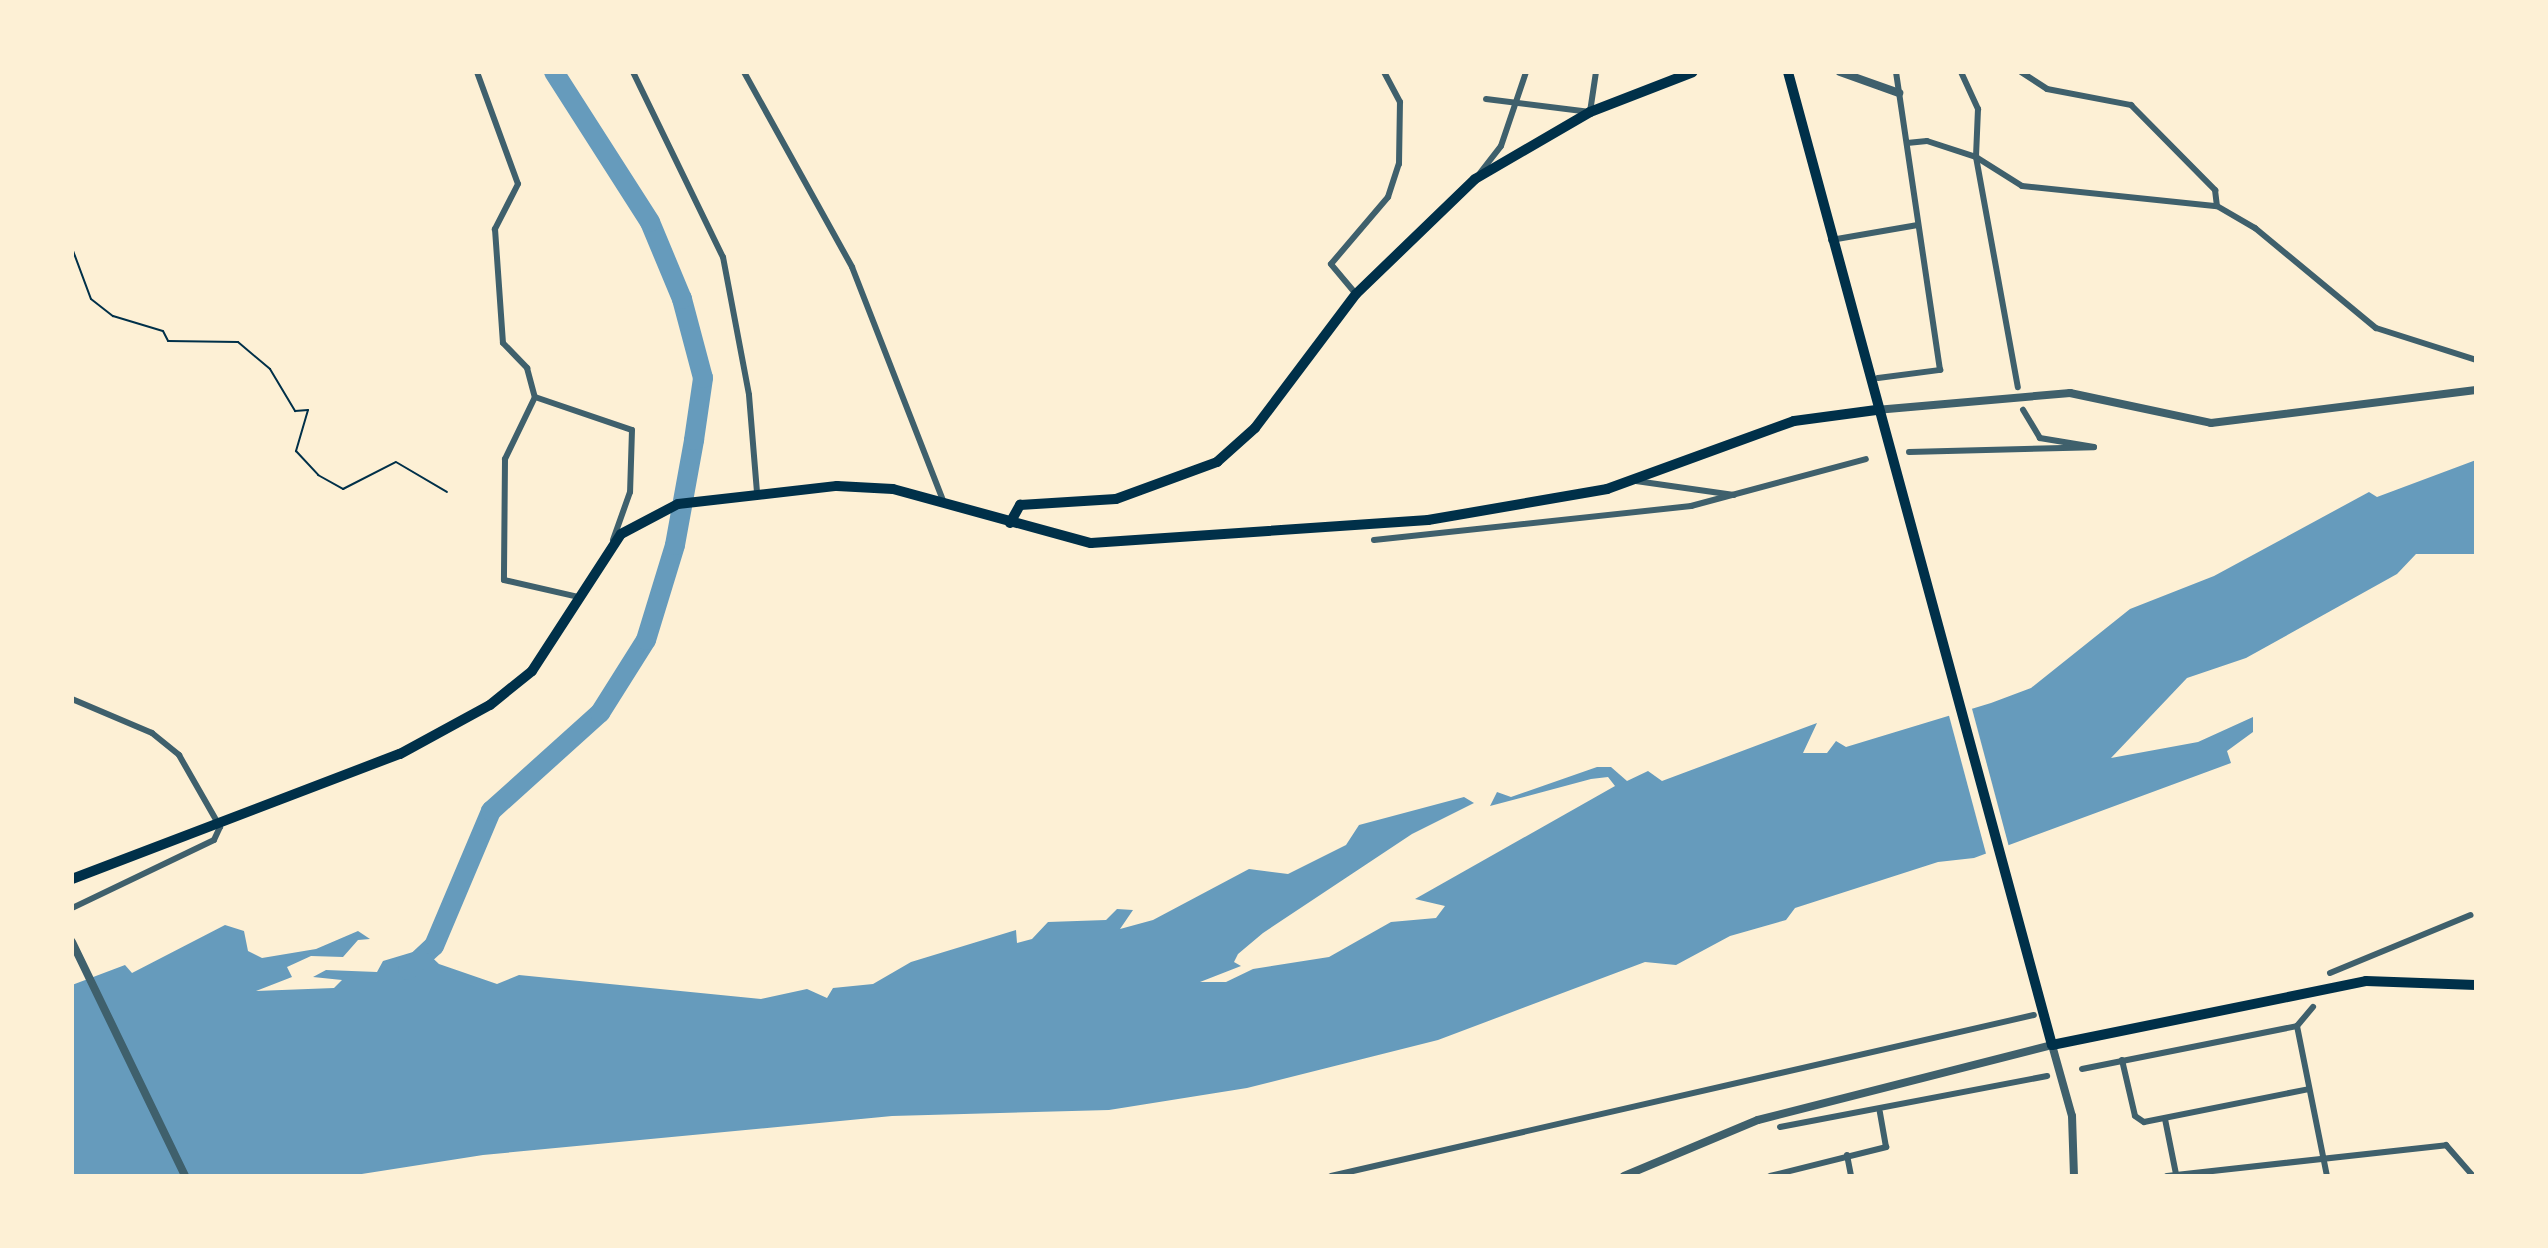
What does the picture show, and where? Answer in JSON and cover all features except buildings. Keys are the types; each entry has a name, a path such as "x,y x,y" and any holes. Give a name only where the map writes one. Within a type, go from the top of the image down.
{"main road":[{"path":"1010,523 1020,505 1116,499 1217,462 1260,422 1356,294 1475,179 1590,112 1693,72"},
{"path":"1788,72 1876,410 2052,1045 2366,981 2476,985"},
{"path":"72,879 220,827 400,754 490,705 532,671 621,534 678,504 837,486 943,500 1010,523 1091,543 1428,520 1636,481 1794,421 1876,410"}],"street":[{"path":"477,72 518,184 495,229 503,343 527,368 535,397 505,459 498,545 504,580 579,597"},
{"path":"633,72 723,257 749,395 757,493"},
{"path":"744,72 852,267 943,500"},
{"path":"1356,294 1331,264 1388,197 1399,164 1400,102 1384,72"},
{"path":"1475,179 1501,146 1526,72"},
{"path":"1486,99 1590,112 1596,72"},
{"path":"1840,72 1899,93"},
{"path":"1878,378 1940,370 1896,72"},
{"path":"2021,72 2047,89 2131,105 2215,190 2217,206"},
{"path":"1964,73 1978,109 1976,157 2018,387"},
{"path":"1907,143 1927,141 1976,157 2022,186 2217,206 2255,228 2376,328 2476,360"},
{"path":"1831,240 1918,225"},
{"path":"1876,410 2070,393 2211,423 2476,390"},
{"path":"535,397 632,430 630,492 611,546"},
{"path":"1909,452 2094,447 2040,438 2023,410"},
{"path":"1374,540 1739,496 1866,459"},
{"path":"1636,481 1739,496"},
{"path":"72,699 152,733 179,755 220,827 214,840 72,908"},
{"path":"2330,973 2471,915"},
{"path":"72,942 185,1176"},
{"path":"2082,1069 2297,1026 2313,1007"},
{"path":"1331,1176 2034,1015"},
{"path":"2297,1026 2327,1176"},
{"path":"1624,1176 1758,1120 2052,1045 2072,1116 2074,1176"},
{"path":"2122,1060 2135,1116 2165,1119 2309,1089"},
{"path":"1780,1127 1880,1112 2047,1076"},
{"path":"1770,1176 1886,1147 1880,1112"},
{"path":"2165,1119 2176,1174"},
{"path":"2167,1176 2446,1145 2473,1176"},
{"path":"1847,1155 1851,1176"}],"path":[{"path":"72,248 91,299 113,316 163,331 168,341 238,342 270,369 295,411 308,410 296,451 318,475 343,489 396,462 447,492"}],"water":[{"path":"2476,460 2476,554 2416,554 2397,574 2246,658 2187,678 2111,758 2198,742 2253,717 2253,732 2227,751 2231,763 1974,858 1938,862 1795,908 1786,920 1730,936 1676,965 1645,962 1438,1040 1247,1088 1109,1110 892,1116 483,1155 349,1176 72,1176 72,985 125,965 132,973 225,925 244,931 248,951 262,958 316,949 358,931 370,939 358,940 343,957 311,956 287,967 292,977 256,991 334,988 342,980 313,977 326,970 377,972 383,961 423,949 439,964 497,984 519,975 761,999 807,989 827,998 833,988 873,984 911,962 1016,930 1017,943 1032,939 1048,922 1106,920 1117,909 1133,910 1120,929 1153,920 1249,869 1288,874 1346,845 1359,825 1464,797 1474,803 1412,834 1263,933 1238,954 1234,962 1241,966 1200,982 1226,982 1253,969 1329,957 1391,922 1436,918 1445,906 1415,899 1615,786 1608,777 1591,779 1490,806 1497,792 1511,797 1597,767 1611,767 1627,781 1648,771 1662,781 1817,723 1803,753 1827,753 1836,741 1846,747 1991,703 2031,688 2130,609 2214,576 2369,492 2377,497"}],"pier":[{"path":"1971,705 2010,850 1987,856 1948,711"}],"waterway":[{"path":"408,970 434,946 491,811 600,713 646,640 675,545 694,440 703,378 682,299 650,222 554,72"}]}
